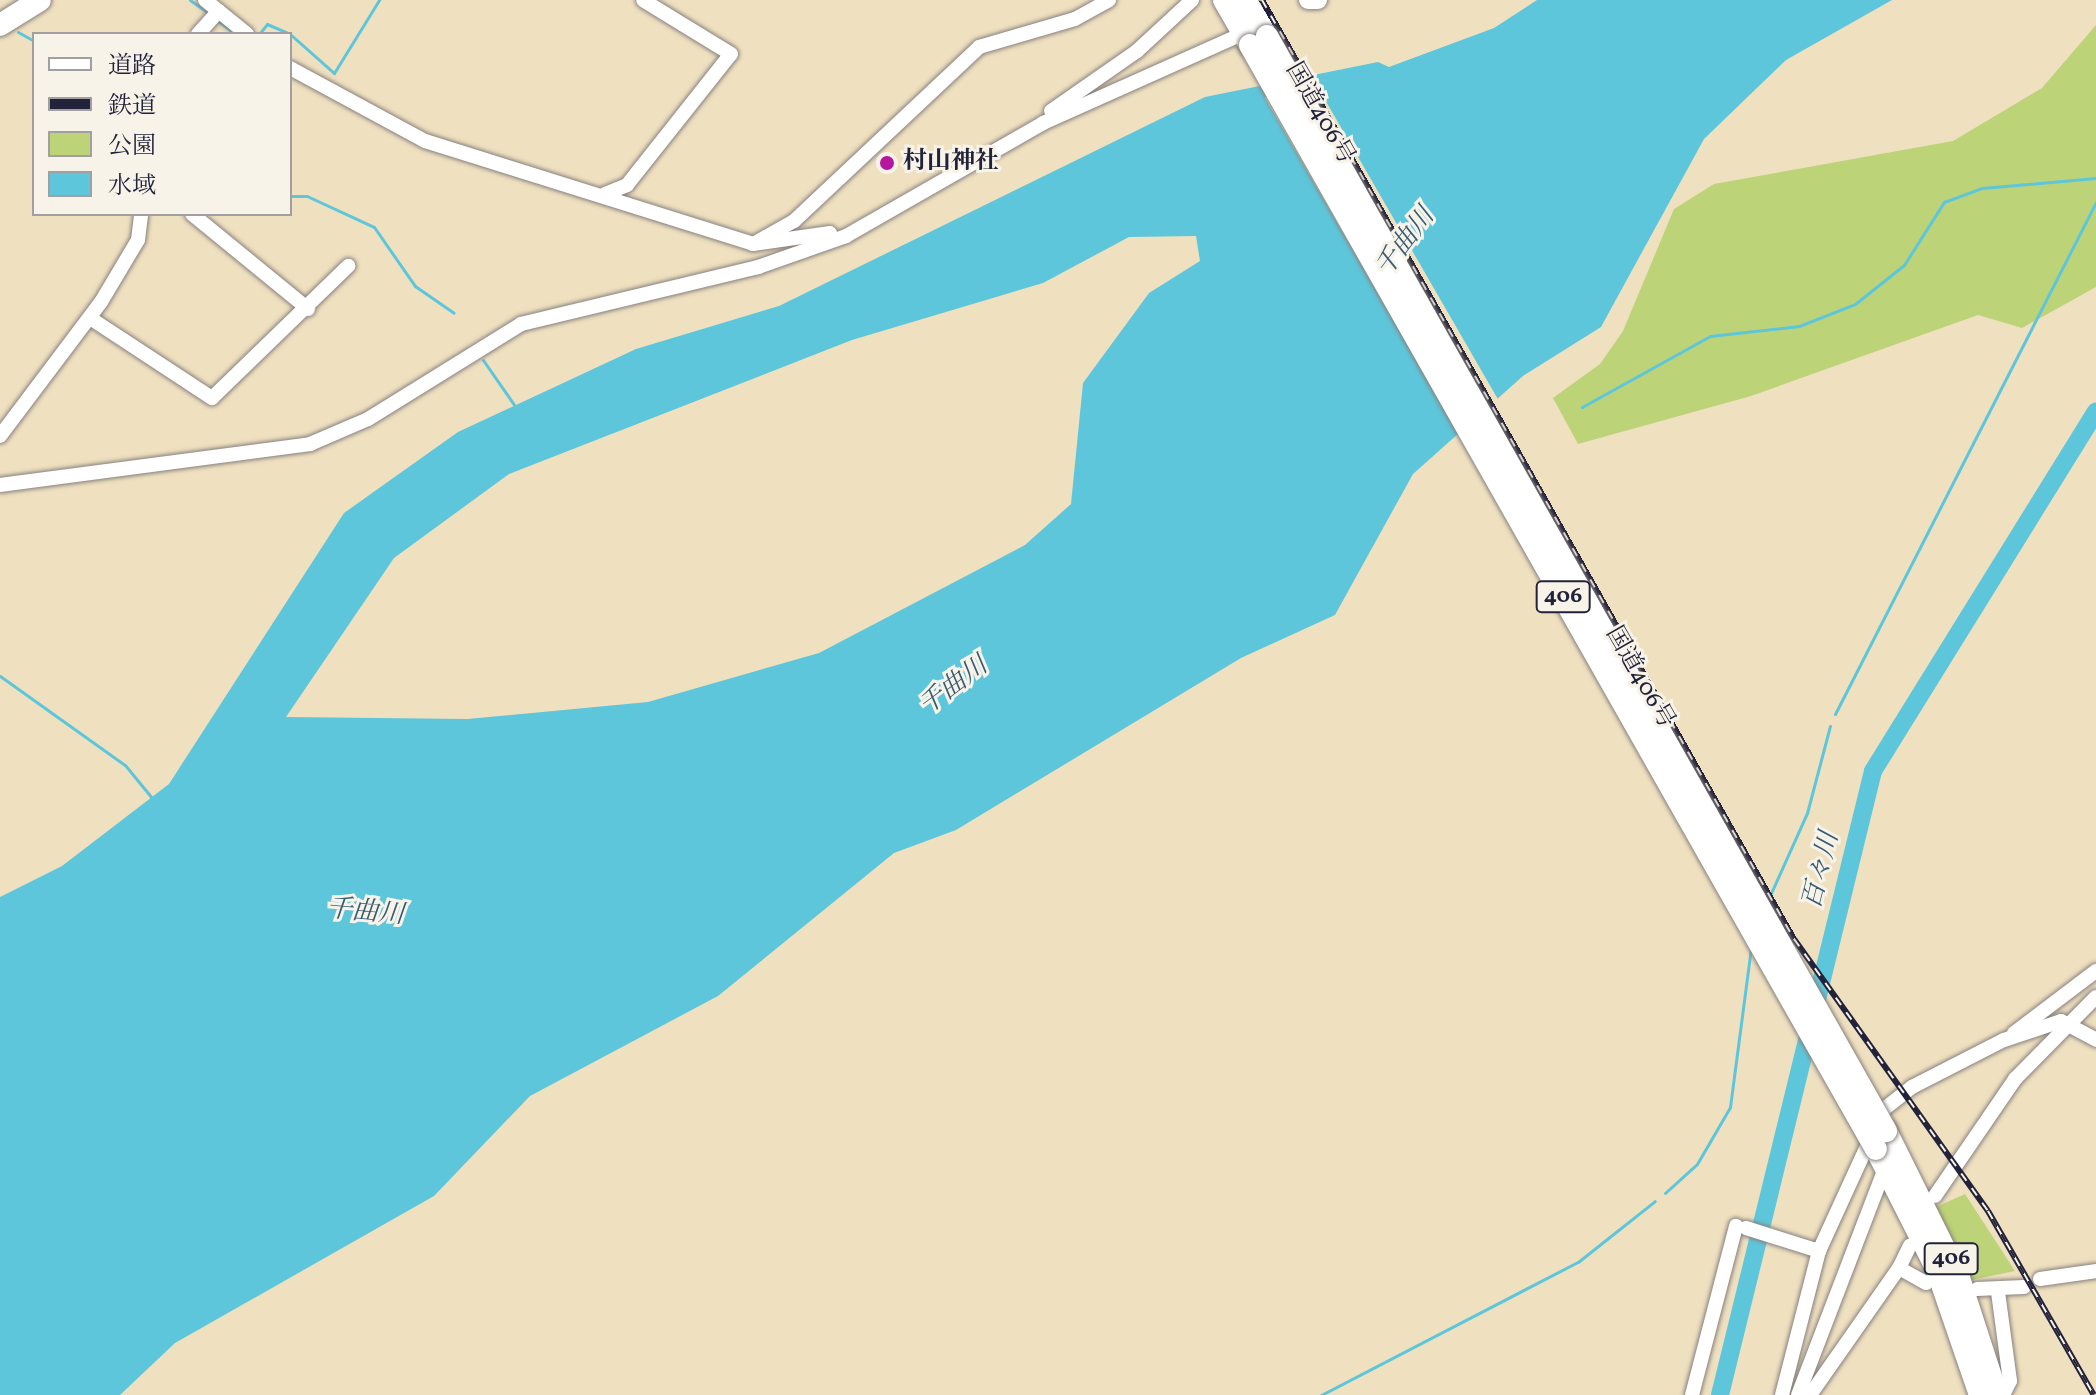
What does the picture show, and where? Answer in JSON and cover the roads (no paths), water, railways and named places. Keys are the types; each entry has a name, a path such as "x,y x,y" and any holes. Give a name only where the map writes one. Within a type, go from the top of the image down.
{"highway":[{"path":"0,25 40,0"},
{"name":"国道406号","path":"1224,0 1253,38 1959,1278 2000,1395"},
{"name":"国道406号","path":"1245,0 1253,38"},
{"name":"国道406号","path":"1883,1148 1937,1270 1980,1395"}],"main road":[{"path":"1308,0 1318,0"}],"street":[{"path":"205,0 245,32"},
{"path":"605,194 627,185 731,54 643,0"},
{"path":"753,244 806,211 979,47 1075,19 1109,0"},
{"path":"1043,123 1190,0"},
{"path":"200,32 219,11"},
{"path":"0,485 30,477 310,444 368,419 521,324 758,267 846,236 1043,123 1253,38"},
{"path":"292,69 425,141 605,194 753,244 846,236"},
{"path":"0,436 5,419 41,390 90,318 138,240 141,216"},
{"path":"194,216 308,309"},
{"path":"90,318 212,398 308,309 348,266"},
{"path":"0,475 30,477"},
{"path":"1782,1395 1819,1251 1884,1109 1912,1087 2004,1040 2096,971"},
{"path":"1935,1196 2015,1079 2096,997"},
{"path":"2004,1040 2072,1024 2096,1040"},
{"path":"1798,1395 1883,1148"},
{"path":"1692,1395 1741,1227 1819,1251"},
{"path":"1810,1395 1899,1268 1910,1245"},
{"path":"1899,1268 1926,1283"},
{"path":"2040,1279 2096,1271"},
{"path":"1977,1289 1998,1292 2024,1287"},
{"path":"1998,1292 2010,1381 2000,1395"}],"water":[{"name":"千曲川","path":"1537,0 1892,0 1786,60 1704,139 1601,327 1523,376 1413,474 1335,615 1241,658 956,830 894,853 718,996 530,1096 434,1196 175,1343 120,1395 0,1395 0,897 62,866 169,784 344,513 458,432 636,349 779,306 1205,97 1378,62 1389,67 1494,28","holes":["1196,236 1200,261 1149,293 1083,383 1071,504 1025,545 819,653 648,702 468,719 286,717 394,558 509,474 852,340 1043,283 1129,237"]}],"waterway":[{"path":"190,0 210,14"},
{"path":"292,36 334,73 379,0"},
{"path":"216,19 232,32"},
{"path":"261,32 267,24 285,32"},
{"path":"18,32 32,40"},
{"path":"1582,407 1710,336 1799,326 1855,304 1904,265 1944,202 1982,188 2096,178"},
{"path":"292,196 307,196 374,227 415,286 454,313"},
{"path":"1835,714 2096,202"},
{"path":"483,360 515,406"},
{"name":"百々川","path":"1720,1395 1873,771 2096,411"},
{"path":"0,676 125,765 152,798"},
{"path":"1767,902 1807,813 1830,726"},
{"path":"1665,1193 1697,1164 1730,1107 1751,947"},
{"path":"1321,1395 1578,1262 1655,1201"}],"railway":[{"path":"1262,0 1794,939 1988,1211 2094,1395"}],"place":[{"name":"村山神社","path":"887,163"}]}
